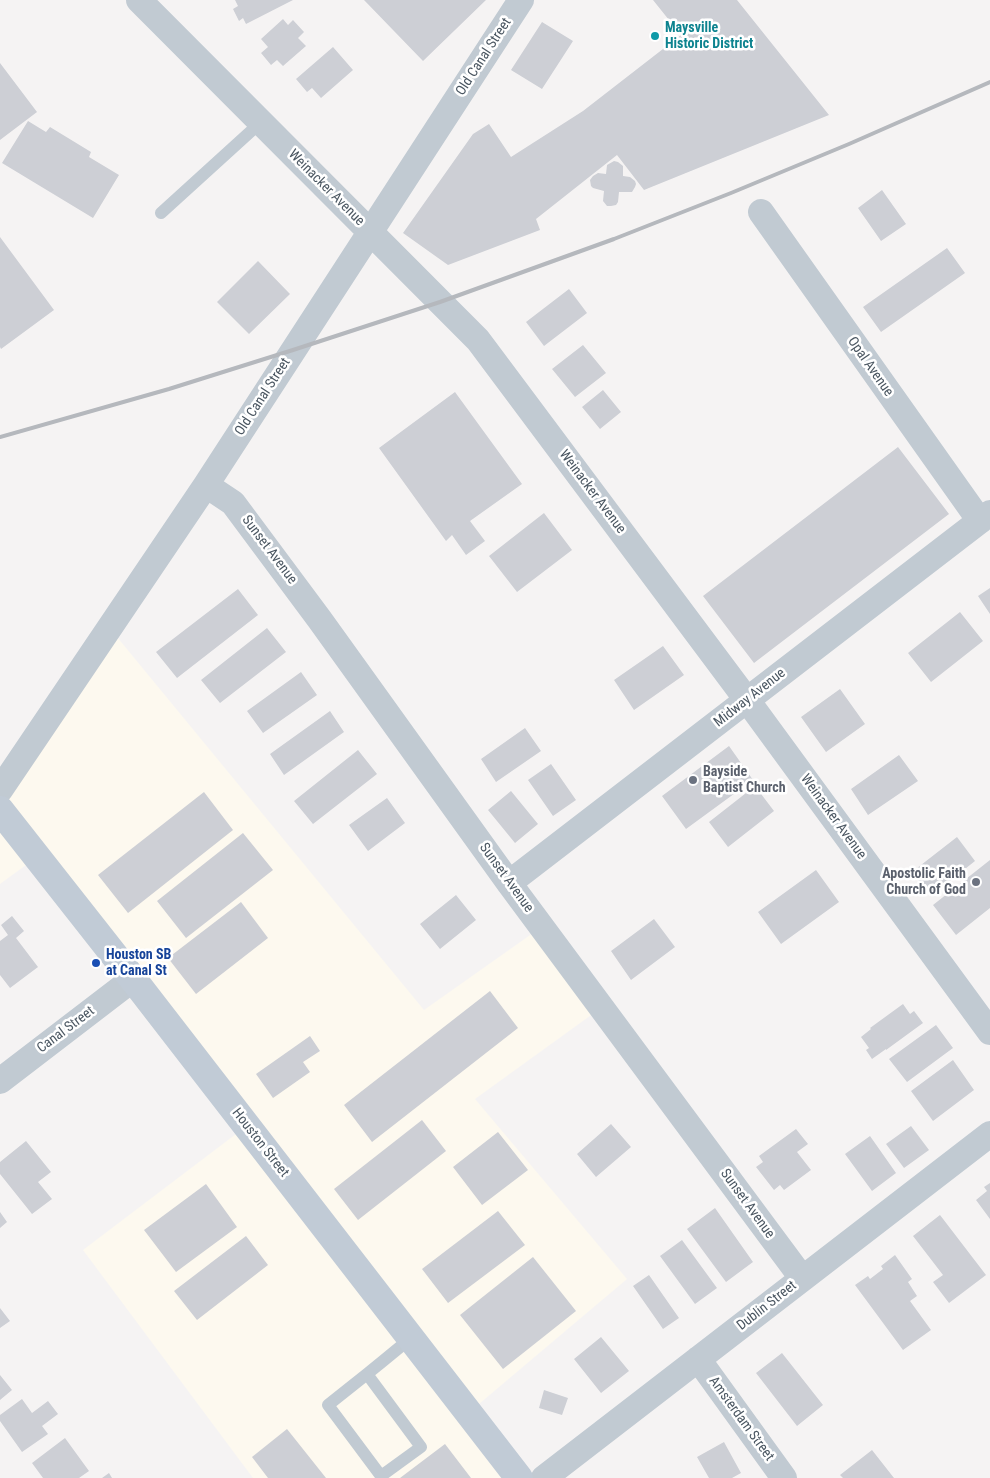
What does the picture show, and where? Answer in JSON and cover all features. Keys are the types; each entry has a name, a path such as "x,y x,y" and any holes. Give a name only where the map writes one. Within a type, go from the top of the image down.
{"street":[{"name":"Weinacker Avenue","path":"138,0 478,340 747,700 990,1032"},
{"name":"Old Canal Street","path":"0,790 206,485 521,0"},
{"name":"Opal Avenue","path":"761,212 985,517"},
{"name":"Sunset Avenue","path":"206,485 233,503 320,620 509,883 802,1278"},
{"name":"Midway Avenue","path":"509,883 985,517"},
{"name":"Houston Street","path":"0,810 519,1478"},
{"name":"Canal Street","path":"0,1080 133,979"},
{"name":"Dublin Street","path":"544,1478 990,1134"},
{"name":"Amsterdam Street","path":"698,1359 784,1478"}],"lane":[{"path":"161,213 260,123"},
{"path":"367,1374 421,1447 381,1476 328,1406 367,1374 411,1338"}],"shaded area":[{"path":"117,637 424,1010 533,933 594,1013 475,1099 627,1279 460,1420 505,1478 253,1478 83,1250 236,1134 26,865 0,884 0,811"}],"building":[{"path":"235,0 293,0 246,24 243,18 239,21 233,9 238,6"},
{"path":"364,0 486,0 423,61"},
{"path":"653,0 737,0 829,115 644,190 617,155 536,219 540,230 448,265 403,233 473,134 489,124 511,157 583,111 681,35"},
{"path":"283,19 288,25 293,20 304,32 298,38 306,46 283,66 277,60 271,65 261,53 268,47 261,39"},
{"path":"542,22 573,41 542,89 511,70"},
{"path":"333,47 353,70 321,98 312,88 307,92 296,79"},
{"path":"0,63 37,112 0,140"},
{"path":"28,121 46,132 50,127 91,152 89,157 119,175 93,218 2,163"},
{"path":"614,161 623,166 623,176 630,177 636,184 632,192 619,192 616,205 607,206 603,201 604,191 593,188 590,180 598,173 606,174 607,165"},
{"path":"882,190 906,224 881,241 858,208"},
{"path":"0,237 54,310 1,349 0,347"},
{"path":"947,248 965,273 881,332 863,307"},
{"path":"258,261 290,294 249,334 217,302"},
{"path":"569,289 587,313 544,346 526,322"},
{"path":"583,345 606,373 575,397 552,369"},
{"path":"603,390 621,412 600,429 582,407"},
{"path":"455,392 522,484 470,521 485,541 466,555 452,535 446,541 379,448"},
{"path":"898,447 949,514 754,663 703,596"},
{"path":"544,513 572,550 517,592 489,556"},
{"path":"990,588 990,614 978,596"},
{"path":"238,589 258,615 177,678 156,652"},
{"path":"960,612 983,641 931,682 908,653"},
{"path":"267,628 286,652 220,703 201,680"},
{"path":"663,646 684,675 634,710 614,680"},
{"path":"301,672 317,695 263,733 247,711"},
{"path":"840,689 865,724 826,752 801,717"},
{"path":"330,711 344,732 284,775 270,754"},
{"path":"525,728 541,751 496,782 481,759"},
{"path":"729,746 753,780 686,829 662,796"},
{"path":"358,750 377,774 313,824 294,801"},
{"path":"899,755 918,781 868,815 851,789"},
{"path":"551,764 576,800 553,816 528,780"},
{"path":"755,786 774,811 728,847 709,822"},
{"path":"511,791 538,824 515,843 488,810"},
{"path":"204,792 233,830 128,913 98,875"},
{"path":"387,798 405,823 368,851 349,825"},
{"path":"243,833 273,870 186,938 157,901"},
{"path":"957,837 975,861 931,896 912,872"},
{"name":"Apostolic Faith Church of God","path":"990,860 990,908 956,935 933,905"},
{"path":"816,870 839,902 781,944 758,912"},
{"path":"456,895 476,920 440,949 420,924"},
{"path":"241,902 268,938 196,994 168,958"},
{"path":"12,916 24,931 16,938 38,967 10,988 0,975 0,941 8,935 1,925"},
{"path":"654,919 675,947 631,980 611,951"},
{"path":"490,991 518,1028 372,1142 344,1105"},
{"path":"903,1004 910,1014 914,1011 923,1023 872,1059 866,1050 869,1048 861,1037 870,1028"},
{"path":"936,1025 953,1048 907,1082 889,1059"},
{"path":"310,1036 320,1051 303,1062 310,1072 273,1098 256,1074"},
{"path":"953,1060 974,1090 933,1121 911,1091"},
{"path":"422,1120 446,1151 358,1220 334,1189"},
{"path":"611,1124 631,1147 596,1177 577,1154"},
{"path":"911,1126 929,1150 904,1168 886,1144"},
{"path":"796,1129 808,1144 797,1152 811,1170 784,1190 780,1185 774,1190 756,1167 763,1162 759,1156"},
{"path":"498,1132 528,1170 482,1205 453,1167"},
{"path":"870,1136 896,1173 872,1191 845,1154"},
{"path":"26,1141 51,1172 38,1182 52,1199 32,1214 0,1174 0,1162"},
{"path":"990,1183 990,1219 976,1200 987,1191 984,1187"},
{"path":"206,1184 237,1227 176,1272 144,1230"},
{"path":"715,1208 753,1262 726,1282 687,1229"},
{"path":"498,1211 525,1245 448,1303 422,1269"},
{"path":"0,1212 7,1222 0,1228"},
{"path":"940,1215 986,1275 949,1303 933,1282 943,1275 913,1236"},
{"path":"246,1236 268,1265 197,1320 174,1291"},
{"path":"682,1240 717,1288 695,1304 660,1256"},
{"path":"895,1255 912,1279 908,1282 917,1296 910,1301 931,1330 903,1350 855,1285 868,1276 870,1279 883,1269 881,1266"},
{"path":"533,1257 576,1311 503,1369 460,1315"},
{"path":"649,1275 679,1318 663,1329 633,1286"},
{"path":"0,1308 10,1321 0,1328"},
{"path":"601,1337 629,1371 601,1393 574,1359"},
{"path":"782,1353 823,1405 797,1426 756,1373"},
{"path":"0,1375 12,1390 0,1400"},
{"path":"544,1390 568,1398 562,1415 539,1408"},
{"path":"22,1399 32,1413 48,1401 58,1414 42,1426 48,1434 22,1452 0,1421 0,1415"},
{"path":"287,1429 326,1478 268,1478 252,1457"},
{"path":"65,1438 89,1471 79,1478 43,1478 32,1463"},
{"path":"724,1442 741,1473 732,1478 709,1478 697,1457"},
{"path":"445,1444 471,1478 400,1478"},
{"path":"872,1450 894,1478 843,1478 840,1475"},
{"path":"109,1473 112,1478 102,1478"}],"railway":[{"path":"0,437 169,389 440,302 614,239 731,193 990,82"}],"place":[{"name":"Maysville Historic District","path":"655,36"},
{"name":"Bayside Baptist Church","path":"693,780"},
{"name":"Apostolic Faith Church of God","path":"976,882"},
{"name":"Houston SB at Canal St","path":"96,963"}]}
